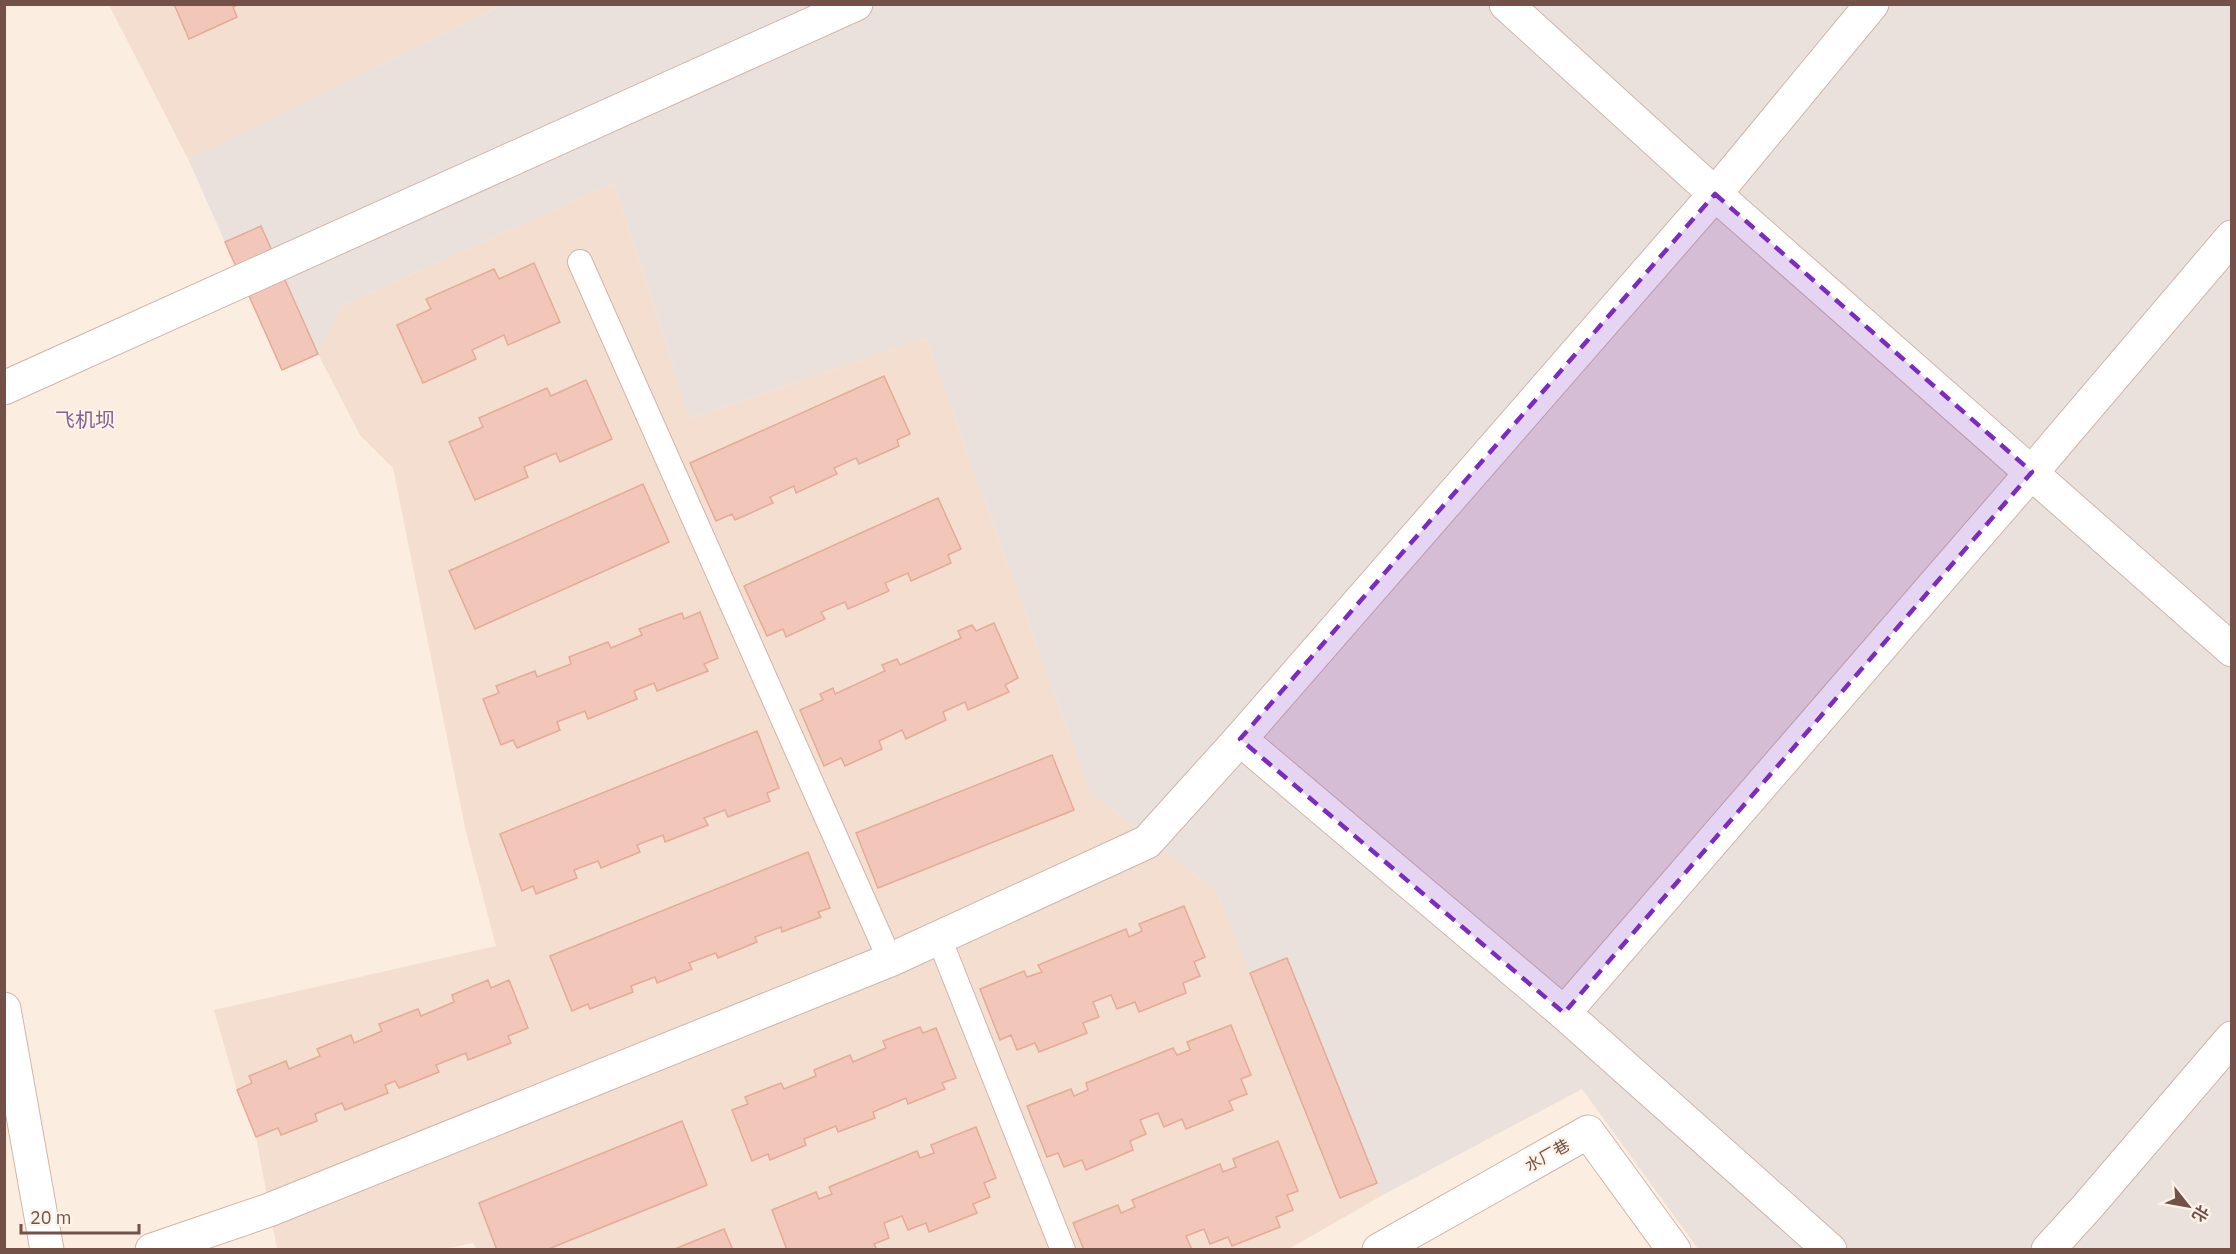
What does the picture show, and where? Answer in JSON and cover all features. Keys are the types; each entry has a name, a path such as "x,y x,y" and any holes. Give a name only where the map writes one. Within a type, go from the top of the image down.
{"street":[{"path":"4,388 856,4"},
{"path":"1506,4 1715,194 2232,650"},
{"path":"152,1250 280,1205 890,960 1147,842 1240,739 1715,194 1872,4"},
{"path":"1563,1013 2032,472 2232,237"},
{"path":"1240,739 1563,1013 1830,1250"},
{"path":"4,1009 47,1250"},
{"path":"2048,1250 2232,1038"},
{"name":"水厂巷","path":"1379,1250 1588,1132 1674,1250"}],"lane":[{"path":"580,262 890,960"},
{"path":"939,938 1063,1250"}],"highlighted area":[{"path":"1715,194 2032,472 1564,1013 1240,739"}],"shaded area":[{"path":"109,5 502,5 188,159"},
{"path":"502,5 2231,5 2231,1249 1698,1249 1582,1089 1381,1196 1287,958 1250,973 1216,891 1090,792 926,338 690,418 614,183 341,306 318,354 282,370 188,159"},
{"path":"614,183 690,418 926,338 1090,792 1216,891 1250,972 1287,958 1381,1196 1287,1250 477,1250 473,1243 439,1250 277,1249 256,1137 237,1090 214,1010 496,946 466,832 393,468 360,435 318,354 341,306"}],"building":[{"path":"174,4 239,4 233,7 237,17 189,39"},
{"path":"261,226 318,354 282,370 225,242"},
{"path":"534,263 560,322 508,345 504,335 472,350 476,359 423,383 397,325 431,309 426,299 494,269 499,279"},
{"path":"884,376 910,434 897,440 899,446 859,464 856,458 834,468 837,474 796,493 794,486 770,497 773,503 735,520 732,514 716,521 690,463"},
{"path":"586,380 612,439 560,462 556,453 524,467 528,477 475,500 449,442 483,427 479,418 547,388 551,396"},
{"path":"643,484 669,542 475,629 449,571"},
{"path":"938,498 961,549 948,555 951,563 911,581 908,573 885,583 889,591 848,609 845,602 821,612 825,619 786,637 783,629 767,636 744,586"},
{"path":"700,612 718,658 704,664 708,671 657,691 654,683 634,691 637,699 588,719 585,711 557,722 560,730 517,748 513,740 501,745 483,699 499,693 496,686 535,671 537,677 571,664 569,657 608,642 611,648 642,635 639,629 682,613 684,619"},
{"path":"994,623 1018,678 1005,685 1009,692 968,710 965,702 943,712 946,720 906,739 902,730 879,741 882,749 845,766 841,758 824,766 800,710 823,700 820,694 833,688 835,694 885,671 882,665 897,659 900,665 961,638 958,631 972,625 976,631"},
{"path":"757,731 779,788 767,793 770,801 728,817 725,810 704,818 708,825 665,842 663,835 637,845 640,852 601,868 598,861 574,870 577,878 536,894 533,886 522,891 500,834"},
{"path":"1052,755 1074,810 878,888 856,833"},
{"path":"808,852 830,908 818,912 821,917 782,932 781,927 755,937 757,942 718,958 716,953 689,963 692,969 657,983 655,977 631,986 633,992 590,1009 588,1004 572,1011 550,956"},
{"path":"1184,906 1205,957 1194,962 1200,976 1183,983 1186,993 1139,1012 1135,1002 1117,1009 1111,995 1093,1002 1099,1017 1083,1023 1087,1033 1039,1052 1035,1043 1017,1050 1011,1035 1000,1040 980,989 1024,971 1027,977 1042,972 1038,965 1126,929 1129,937 1142,931 1139,924"},
{"path":"1287,958 1377,1183 1340,1198 1250,973"},
{"path":"488,980 491,988 509,980 528,1028 508,1036 511,1043 468,1060 466,1053 436,1065 439,1072 399,1088 395,1081 385,1085 388,1093 345,1110 342,1103 315,1114 317,1121 281,1135 278,1128 256,1137 237,1090 252,1083 249,1076 286,1061 289,1069 320,1056 317,1049 351,1035 354,1043 382,1031 379,1024 418,1009 421,1016 454,1002 452,995"},
{"path":"1231,1025 1251,1075 1241,1079 1247,1094 1229,1101 1233,1110 1186,1129 1182,1119 1164,1127 1158,1113 1140,1120 1146,1134 1130,1141 1133,1150 1086,1170 1082,1160 1064,1167 1058,1153 1047,1157 1027,1106 1071,1089 1074,1096 1088,1090 1086,1083 1173,1048 1177,1055 1190,1050 1187,1042"},
{"path":"920,1027 923,1033 936,1028 956,1078 942,1083 945,1089 908,1104 906,1098 873,1112 875,1118 838,1132 836,1126 804,1139 806,1145 770,1160 768,1154 752,1161 732,1110 748,1104 745,1097 781,1083 784,1089 816,1076 814,1070 850,1055 853,1062 886,1048 883,1041"},
{"path":"682,1121 707,1185 546,1250 497,1250 479,1203"},
{"path":"976,1127 996,1178 984,1183 990,1197 973,1204 977,1213 929,1232 926,1223 908,1230 902,1216 884,1223 889,1238 874,1244 877,1250 787,1250 772,1210 816,1192 819,1199 832,1194 829,1187 917,1151 920,1158 934,1153 931,1145"},
{"path":"1278,1141 1298,1191 1287,1195 1293,1210 1276,1217 1280,1227 1232,1246 1228,1237 1210,1244 1204,1229 1186,1236 1192,1250 1084,1250 1073,1223 1118,1205 1121,1213 1135,1207 1132,1200 1220,1164 1223,1172 1236,1167 1233,1159"},
{"path":"724,1229 733,1250 673,1250 682,1246"}],"district":[{"name":"飞机坝","path":"85,419"}]}
